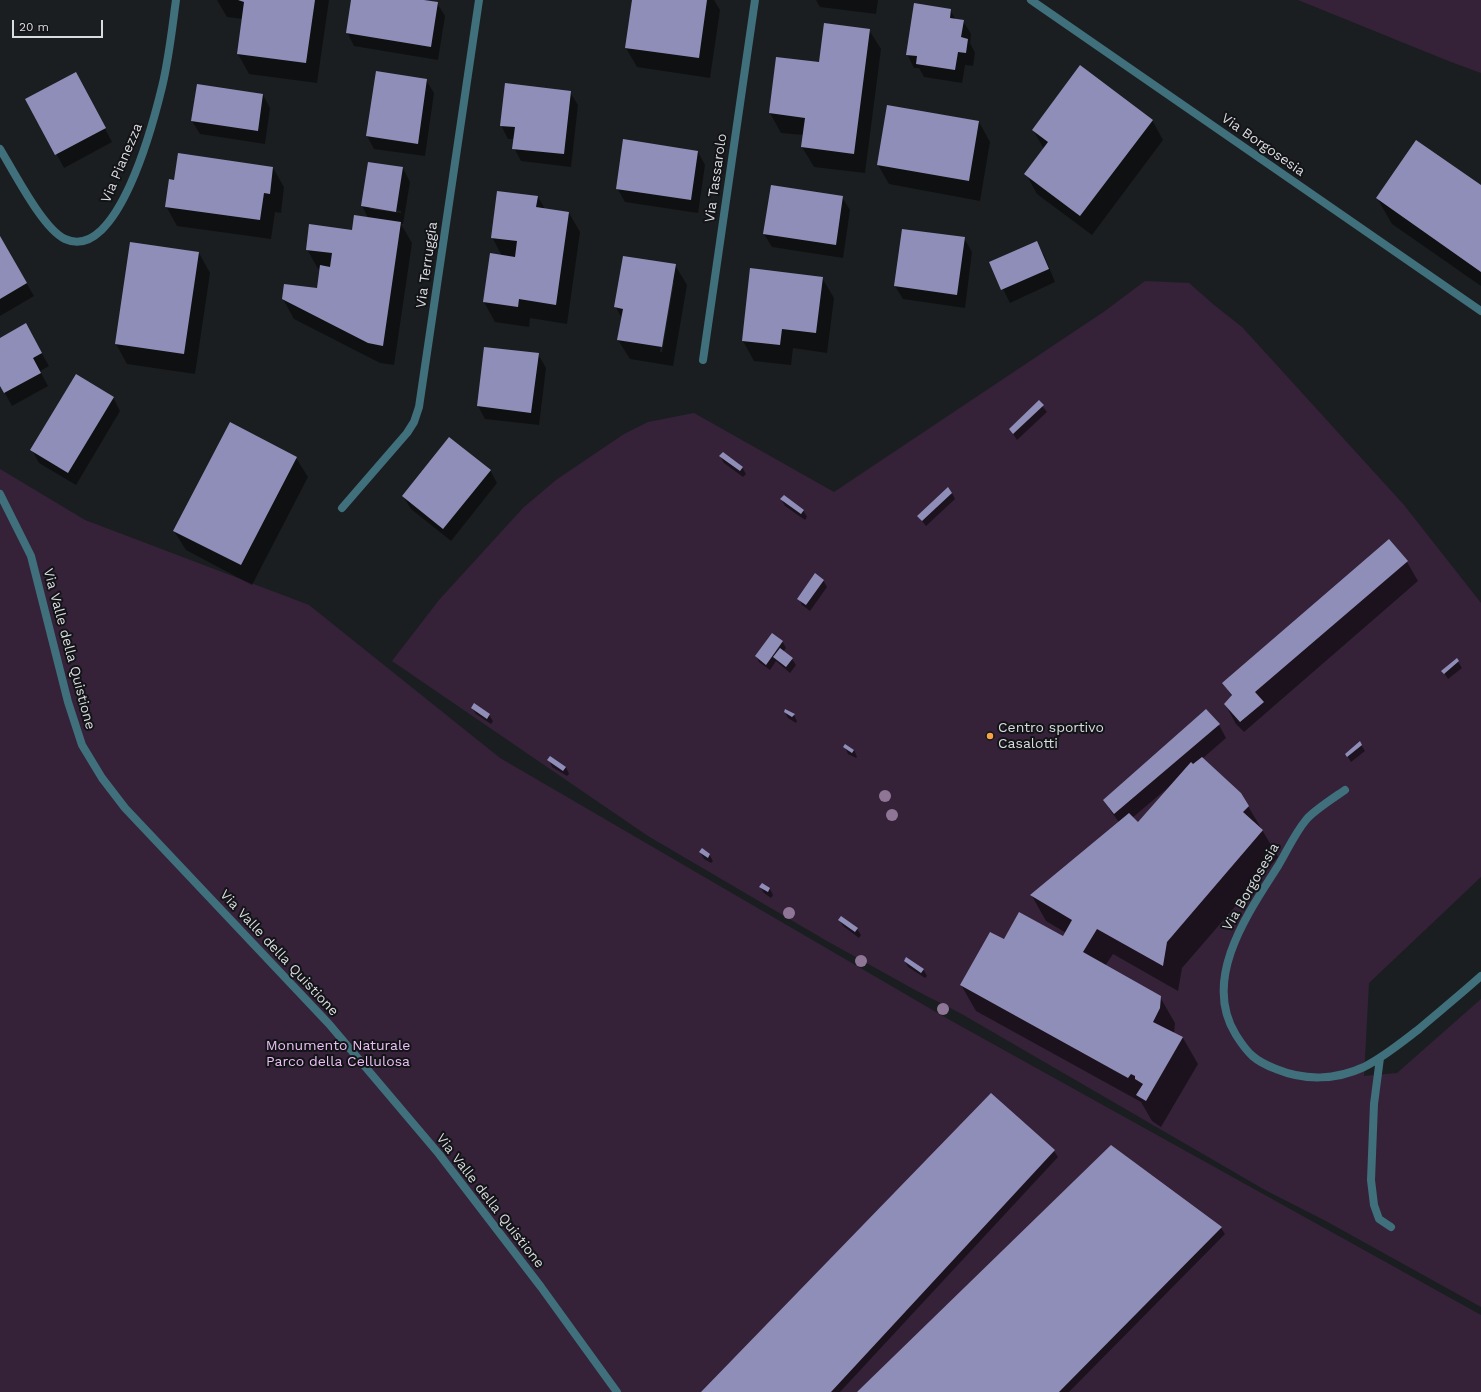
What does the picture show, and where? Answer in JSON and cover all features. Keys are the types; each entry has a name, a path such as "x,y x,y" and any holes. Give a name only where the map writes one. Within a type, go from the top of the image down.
{"street":[{"name":"Via Pianezza","path":"0,149 42,217 58,234 66,240 79,241 91,238 103,230 113,217 124,198 138,166 152,124 166,70 176,0"},
{"name":"Via Terruggia","path":"342,508 406,433 414,422 419,407 479,0"},
{"name":"Via Tassarolo","path":"703,360 755,0"},
{"name":"Via Borgosesia","path":"1031,0 1481,311"},
{"name":"Via Valle della Quistione","path":"0,494 31,556 68,702 82,745 102,778 125,808 329,1024 439,1154 541,1287 600,1371 617,1392"},
{"name":"Via Borgosesia","path":"1345,790 1307,819 1256,899 1238,933 1228,958 1224,999 1230,1026 1244,1047 1253,1059 1282,1072 1313,1078 1344,1075 1380,1058 1408,1038 1481,976"},
{"path":"1380,1058 1374,1104 1371,1180 1374,1205 1380,1219 1392,1227"}],"green space":[{"path":"1298,0 1481,0 1481,73 1451,62"},
{"name":"Centro sportivo Casalotti","path":"1145,281 1189,283 1242,327 1404,505 1481,603 1481,877 1369,983 1364,1076 1397,1073 1481,999 1481,1307 1324,1220 1265,1190 960,1013 827,941 648,836 392,661 439,600 523,508 556,480 624,434 648,422 694,413 834,492 1105,311"},
{"name":"Monumento Naturale Parco della Cellulosa","path":"0,469 85,520 309,605 500,758 948,1019 1481,1315 1481,1392 0,1392"}],"building":[{"path":"238,0 315,0 306,63 237,54 244,2"},
{"path":"351,0 424,0 438,2 431,47 346,33"},
{"path":"632,0 707,0 699,58 625,48"},
{"path":"914,3 951,9 950,18 964,20 961,37 968,39 966,53 958,52 955,70 916,64 917,56 906,55"},
{"path":"824,23 870,29 854,154 801,147 805,118 769,113 776,57 819,62"},
{"path":"1080,65 1153,120 1080,216 1024,174 1048,142 1032,130"},
{"path":"376,71 427,79 418,144 366,136"},
{"path":"76,72 106,128 55,155 25,99"},
{"path":"505,83 571,91 564,154 512,149 515,127 500,126"},
{"path":"197,84 263,94 258,131 191,121"},
{"path":"887,105 979,121 969,181 877,165"},
{"path":"623,139 698,151 691,200 616,189"},
{"path":"1416,140 1481,185 1481,272 1376,198"},
{"path":"178,153 273,167 270,194 264,193 260,220 165,207 169,179 174,180"},
{"path":"368,162 403,167 396,212 361,206"},
{"path":"771,185 843,196 836,245 763,234"},
{"path":"497,191 538,196 536,207 569,212 556,305 519,299 518,307 483,302 490,253 515,257 517,241 491,238"},
{"path":"354,215 401,222 383,346 368,343 282,299 284,284 317,288 320,265 330,267 332,253 306,250 309,224 352,230"},
{"path":"902,229 965,237 957,295 894,286"},
{"path":"0,236 27,283 0,299"},
{"path":"1037,241 1049,269 1001,290 989,262"},
{"path":"130,242 199,252 184,354 115,344"},
{"path":"623,256 676,264 662,347 617,340 623,309 614,307"},
{"path":"750,268 823,277 816,333 782,329 780,345 742,341"},
{"path":"26,323 42,353 33,358 41,373 4,393 0,386 0,338"},
{"path":"484,347 539,353 531,413 477,406"},
{"path":"76,374 114,397 68,473 30,450"},
{"path":"1039,400 1044,405 1013,434 1009,429"},
{"path":"230,422 297,457 241,565 173,531"},
{"path":"449,437 491,470 443,529 402,496"},
{"path":"723,452 743,467 740,471 719,456"},
{"path":"948,487 952,493 922,521 917,516"},
{"path":"784,495 804,510 801,514 780,499"},
{"path":"1389,539 1408,561 1255,692 1264,702 1240,722 1224,704 1232,695 1222,683"},
{"path":"815,573 824,580 806,605 797,599"},
{"path":"772,633 783,641 766,665 755,656"},
{"path":"780,648 793,658 786,667 773,657"},
{"path":"1457,658 1459,661 1444,674 1441,671"},
{"path":"474,703 490,714 487,719 471,708"},
{"path":"785,709 795,714 792,717 784,712"},
{"path":"1206,709 1220,724 1114,814 1103,800"},
{"path":"1360,741 1362,745 1347,757 1345,754"},
{"path":"845,744 854,750 852,753 843,747"},
{"path":"550,756 566,767 563,771 547,760"},
{"path":"1202,757 1241,793 1249,806 1243,812 1263,830 1167,942 1163,966 1097,929 1083,952 1161,996 1160,1008 1153,1022 1183,1037 1146,1101 1136,1095 1143,1084 1135,1079 1135,1076 1131,1074 1128,1078 960,985 990,932 1004,939 1019,912 1063,936 1072,920 1030,895 1129,813 1138,822 1191,762 1193,764"},
{"path":"702,848 710,854 708,858 699,852"},
{"path":"762,883 770,888 768,892 759,887"},
{"path":"841,916 858,928 855,932 838,920"},
{"path":"906,957 924,969 921,973 904,961"},
{"path":"991,1093 1055,1150 831,1392 701,1392"},
{"path":"1111,1145 1222,1227 1059,1392 857,1392"}],"place":[{"name":"Centro sportivo Casalotti","path":"990,736"}]}
